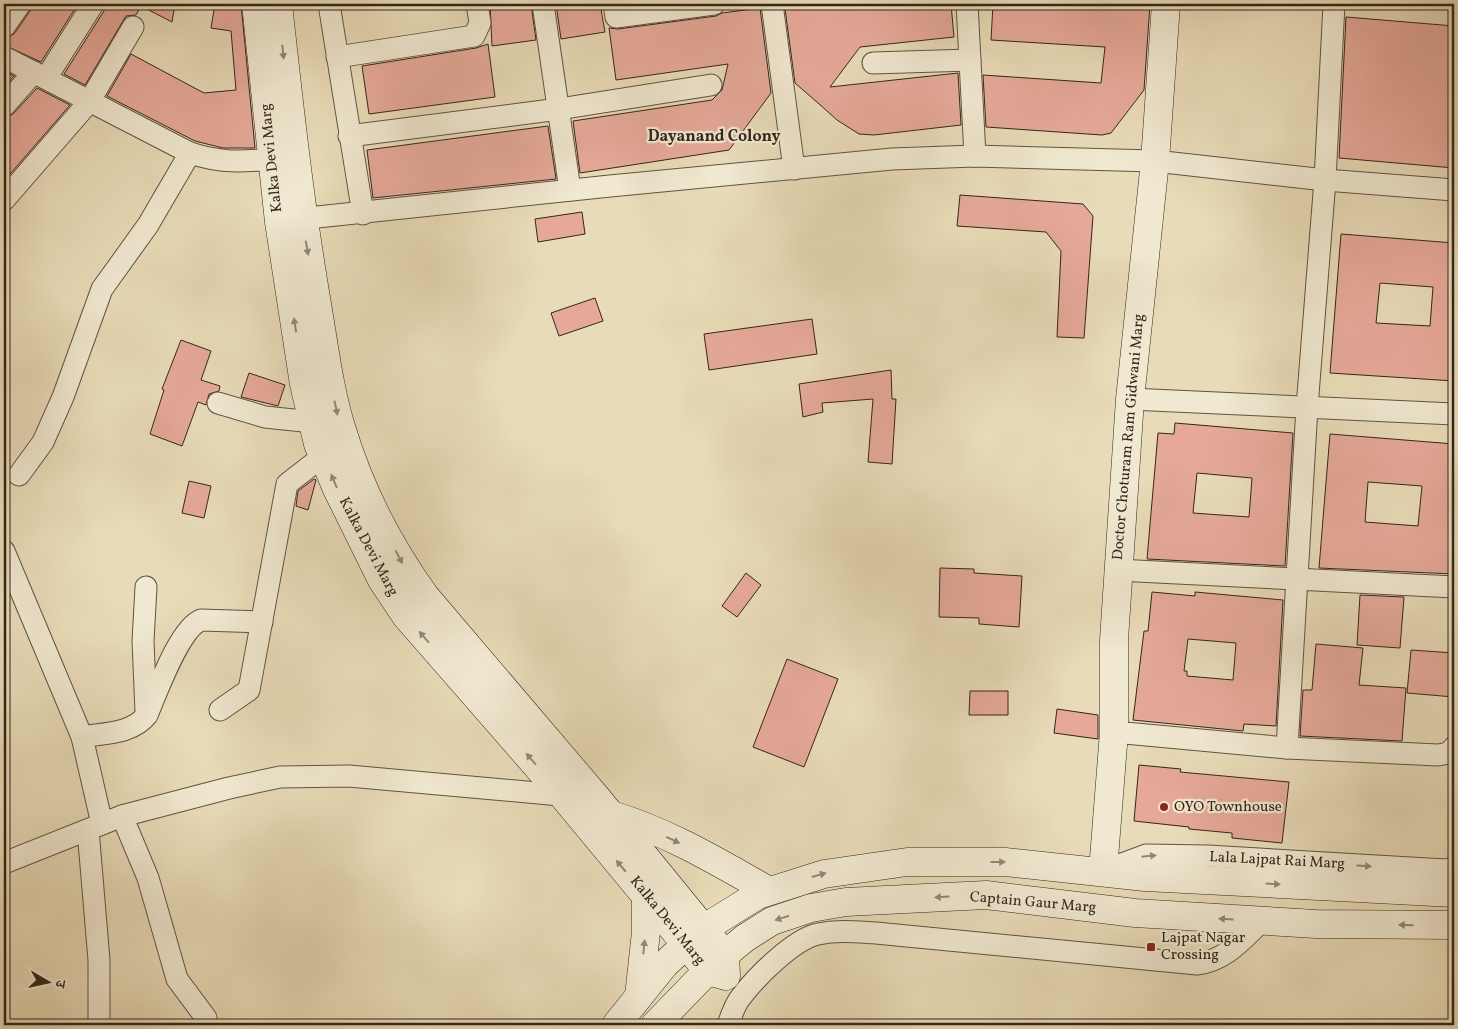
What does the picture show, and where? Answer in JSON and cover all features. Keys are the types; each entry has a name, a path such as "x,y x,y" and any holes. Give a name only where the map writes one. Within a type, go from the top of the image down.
{"street":[{"path":"4,27 20,4"},
{"path":"4,106 40,75 93,4"},
{"name":"Kalka Devi Marg","path":"256,4 272,159 291,220 328,368 340,426 357,473 382,526 402,564 425,596 605,806 694,936 724,975"},
{"name":"Kalka Devi Marg","path":"278,4 291,220 304,384 323,456 370,557 406,616 563,796 646,895 694,936"},
{"path":"329,4 336,57 363,214"},
{"path":"336,57 474,36 480,23 477,4"},
{"path":"543,4 570,190"},
{"path":"614,4 616,16 714,4"},
{"path":"772,4 794,169"},
{"path":"967,4 974,156"},
{"name":"Doctor Choturam Ram Gidwani Marg","path":"1103,871 1114,732 1114,640 1130,399 1155,161 1166,4"},
{"path":"1287,748 1307,407 1325,180 1334,4"},
{"path":"4,200 89,102 133,27"},
{"path":"4,57 190,153 211,160 231,162 272,159"},
{"path":"873,63 970,60"},
{"path":"349,136 559,109 711,85"},
{"path":"19,475 43,442 63,396 102,289 148,225 190,153"},
{"path":"291,220 363,214 570,190 892,159 974,156 1155,161 1325,180 1454,190"},
{"path":"1130,399 1454,414"},
{"path":"218,403 265,417 313,422"},
{"path":"220,710 249,690 287,484 323,456"},
{"path":"4,550 82,737 104,823 100,1025"},
{"path":"1118,570 1454,587"},
{"path":"146,587 143,641 147,715"},
{"path":"82,737 127,729 140,724 147,715 182,636 192,624 201,620 262,622"},
{"path":"1114,732 1287,748 1438,755 1449,753 1454,746"},
{"path":"4,863 104,823 229,788 280,778 350,776 563,796 605,806 634,822 698,851 769,891"},
{"path":"104,823 148,878 177,979 206,1018"},
{"name":"Lala Lajpat Rai Marg","path":"1103,871 1146,855 1208,856 1445,870 1454,868"},
{"path":"616,1025 694,936 758,895 824,874 907,862 1005,862 1145,877 1454,893"},
{"path":"640,996 646,932 646,895"},
{"name":"Captain Gaur Marg","path":"655,1025 724,975 745,938 772,921 811,908 846,902 986,895 1135,913 1316,924 1454,926"},
{"path":"728,1025 724,975 771,965 798,943 816,934 843,931 876,933 1196,964 1209,963 1223,958 1262,921"}],"building":[{"path":"32,4 78,4 41,62 4,45 4,39 14,34 30,11"},
{"path":"105,4 175,4 172,22 141,6 136,15 126,16 85,85 64,74 104,11"},
{"path":"215,4 241,4 255,148 223,148 195,141 107,96 131,54 204,93 236,90 231,31 211,28"},
{"path":"490,4 531,4 536,40 492,46"},
{"path":"556,4 600,4 605,32 561,39"},
{"path":"823,4 951,4 954,37 860,47 830,87 958,73 961,125 874,135 859,134 837,120 795,83 785,9"},
{"path":"993,4 1150,4 1144,90 1111,133 1102,135 986,127 983,75 1101,83 1105,47 991,40"},
{"path":"760,8 771,93 729,150 580,173 573,121 712,100 722,90 728,64 616,80 609,28 618,29"},
{"path":"1346,17 1454,26 1454,168 1339,158"},
{"path":"488,44 495,97 369,114 362,66 476,48"},
{"path":"4,71 14,76 4,87"},
{"path":"37,88 70,105 4,181 4,118 13,114"},
{"path":"548,126 556,179 373,198 367,150"},
{"path":"960,195 1083,204 1093,216 1084,338 1057,337 1061,251 1046,232 957,226"},
{"path":"582,212 585,234 538,242 535,219"},
{"path":"1341,234 1454,243 1454,381 1330,373","holes":["1380,283 1433,287 1430,326 1376,323"]},
{"path":"595,298 603,321 559,336 551,313"},
{"path":"812,319 817,354 709,370 704,334"},
{"path":"181,340 211,351 201,380 220,386 219,391 209,394 206,405 198,402 182,446 150,434 164,390 162,389"},
{"path":"891,370 892,399 896,399 892,464 868,462 873,399 822,403 823,412 803,417 799,384"},
{"path":"249,373 285,385 278,406 241,397"},
{"path":"1175,423 1293,433 1285,566 1147,559 1158,433 1174,434","holes":["1197,473 1252,478 1249,517 1193,513"]},
{"path":"1330,434 1454,444 1454,574 1319,568","holes":["1368,482 1422,486 1418,526 1365,522"]},
{"path":"314,479 316,480 308,510 296,506 298,491"},
{"path":"189,481 211,486 204,518 182,513"},
{"path":"940,568 974,569 974,573 1022,576 1019,627 979,624 979,618 939,617"},
{"path":"746,573 761,585 737,617 722,606"},
{"path":"1152,592 1195,596 1195,592 1283,600 1276,726 1244,724 1243,731 1133,720 1144,631 1148,631","holes":["1188,639 1236,643 1233,680 1187,676 1187,671 1184,671"]},
{"path":"1360,595 1404,597 1400,648 1357,645"},
{"path":"1316,644 1363,648 1359,685 1406,688 1402,741 1300,736 1303,690 1312,690"},
{"path":"1411,650 1454,653 1454,697 1407,693"},
{"path":"787,659 838,679 804,767 753,747"},
{"path":"970,691 1008,691 1008,715 969,715"},
{"path":"1057,709 1098,715 1098,739 1054,733"},
{"path":"1139,765 1181,769 1180,772 1289,782 1282,843 1232,838 1232,833 1134,821"}],"place":[{"name":"OYO Townhouse","path":"1164,807"},
{"name":"Lajpat Nagar Crossing","path":"1151,947"}],"district":[{"name":"Dayanand Colony","path":"714,137"}]}
